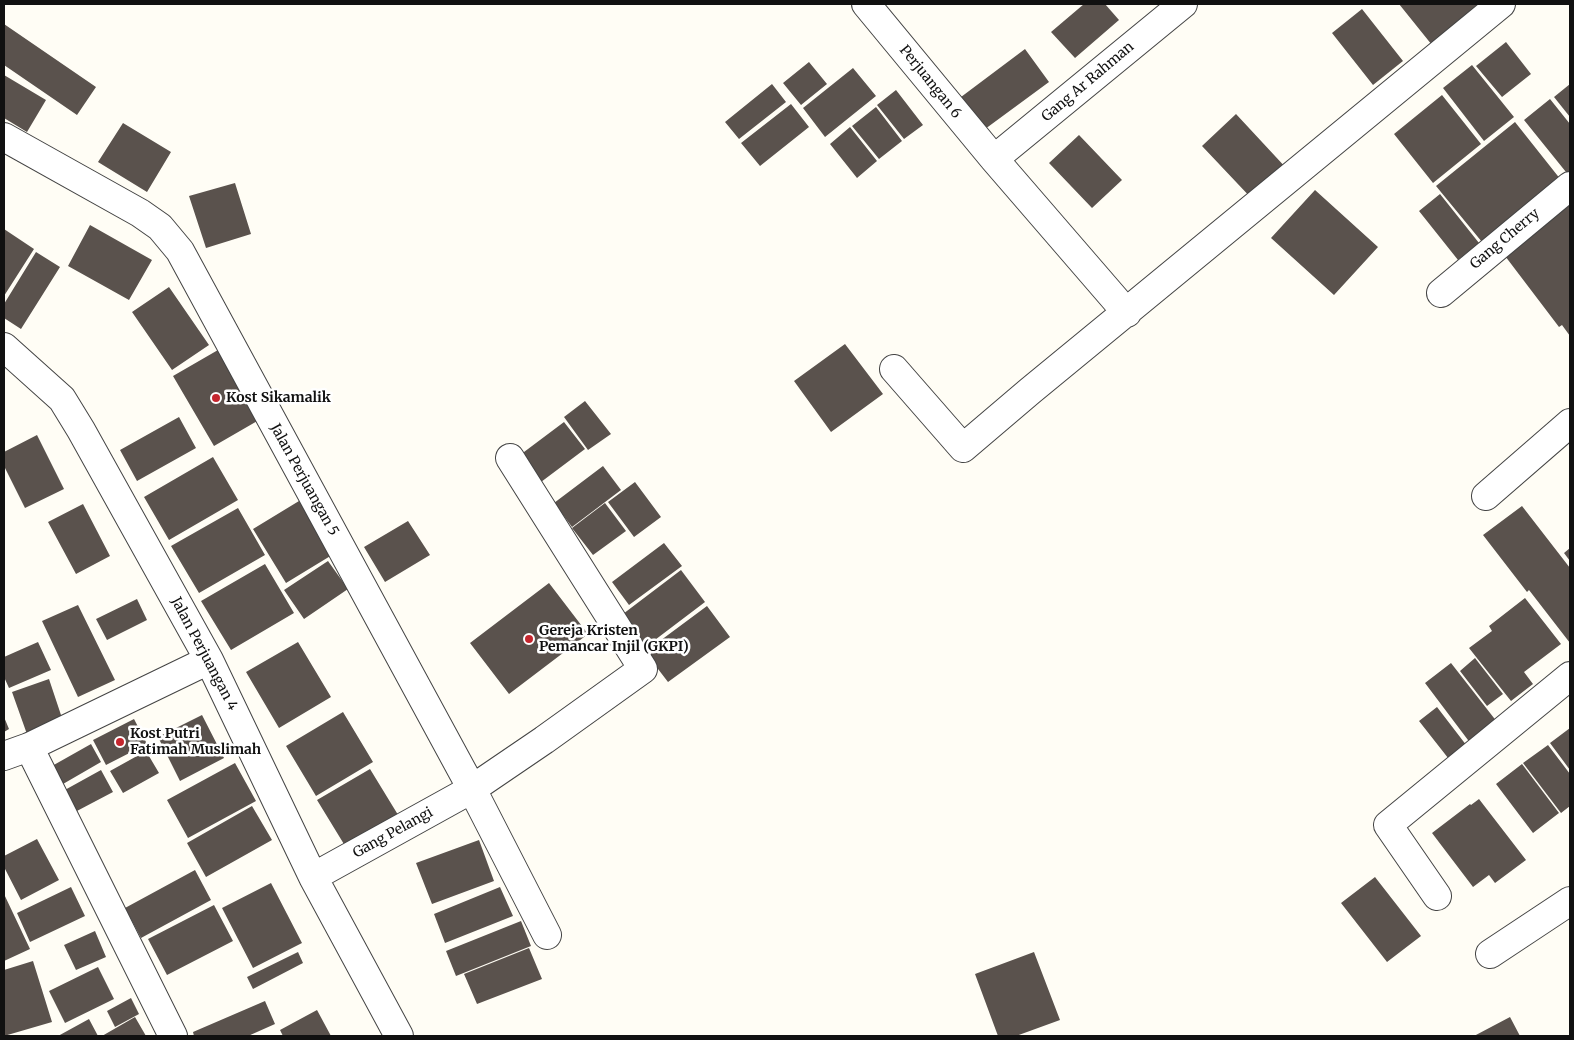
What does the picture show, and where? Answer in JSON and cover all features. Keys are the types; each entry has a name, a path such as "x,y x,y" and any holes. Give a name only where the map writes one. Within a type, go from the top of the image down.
{"street":[{"name":"Perjuangan 6","path":"868,4 994,159 1126,313"},
{"name":"Gang Ar Rahman","path":"994,159 1183,4"},
{"path":"894,369 963,448 1501,4"},
{"name":"Jalan Perjuangan 5","path":"4,137 140,213 160,227 180,251 472,789 547,935"},
{"name":"Gang Cherry","path":"1441,293 1570,186"},
{"name":"Jalan Perjuangan 4","path":"4,347 62,399 81,430 209,660 314,877 399,1036"},
{"path":"1486,496 1570,423"},
{"name":"Gang Pelangi","path":"314,877 472,789 643,669 510,458"},
{"path":"4,756 29,747 209,660"},
{"path":"1436,896 1388,825 1570,676"},
{"path":"29,747 173,1036"},
{"path":"1490,954 1570,901"}],"building":[{"path":"1084,4 1105,4 1119,20 1075,58 1051,32"},
{"path":"1399,4 1486,4 1436,50"},
{"path":"1362,9 1403,61 1373,85 1332,33"},
{"path":"4,24 96,87 77,115 4,65"},
{"path":"1506,42 1531,74 1502,97 1476,66"},
{"path":"1025,49 1049,82 981,132 957,100"},
{"path":"809,62 827,84 801,105 783,83"},
{"path":"1472,65 1514,117 1484,141 1443,88"},
{"path":"853,68 876,96 825,137 803,108"},
{"path":"4,75 46,100 27,132 4,118"},
{"path":"772,84 786,102 739,139 725,122"},
{"path":"1570,84 1570,117 1554,97"},
{"path":"896,90 923,125 904,139 877,105"},
{"path":"1442,95 1481,144 1433,183 1394,134"},
{"path":"1550,99 1570,124 1570,177 1524,120"},
{"path":"791,104 809,127 760,166 741,143"},
{"path":"876,107 902,141 879,159 852,126"},
{"path":"1236,114 1288,170 1254,201 1202,146"},
{"path":"1515,122 1561,180 1482,242 1436,186"},
{"path":"123,123 171,152 147,192 98,162"},
{"path":"850,127 877,161 857,178 830,144"},
{"path":"1079,135 1122,180 1092,208 1049,163"},
{"path":"235,183 251,234 206,248 189,196"},
{"path":"1315,190 1378,247 1334,295 1271,238"},
{"path":"1440,194 1479,243 1458,260 1419,211"},
{"path":"1570,194 1570,336 1562,325 1559,327 1499,248"},
{"path":"90,225 152,260 129,300 68,266"},
{"path":"4,229 34,249 4,296"},
{"path":"36,252 60,267 21,329 4,318 4,304"},
{"path":"169,287 209,345 172,370 132,312"},
{"path":"845,344 883,394 831,432 794,381"},
{"name":"Kost Sikamalik","path":"218,350 259,420 214,446 173,376"},
{"path":"585,401 611,434 588,450 564,417"},
{"path":"179,417 196,448 137,481 120,450"},
{"path":"564,422 585,449 541,482 520,455"},
{"path":"37,435 64,489 25,508 4,466 4,452"},
{"path":"213,457 238,500 169,540 144,497"},
{"path":"603,466 621,490 572,527 554,503"},
{"path":"635,482 661,517 634,537 608,502"},
{"path":"299,501 332,555 286,583 253,529"},
{"path":"605,503 626,531 593,555 572,528"},
{"path":"83,504 110,556 76,574 48,522"},
{"path":"1522,506 1570,568 1570,643 1483,535"},
{"path":"238,508 265,555 199,593 171,546"},
{"path":"408,521 430,555 385,582 364,547"},
{"path":"664,543 682,566 629,605 612,582"},
{"path":"1570,548 1570,561 1564,553"},
{"path":"328,561 348,589 304,619 284,590"},
{"path":"265,564 294,613 231,650 201,601"},
{"path":"681,570 705,602 643,649 619,617"},
{"name":"Gereja Kristen Pemancar Injil (GKPI)","path":"549,583 588,634 509,694 470,643"},
{"path":"1525,598 1561,644 1524,672 1533,684 1511,701 1469,648 1492,631 1489,626"},
{"path":"137,599 147,620 107,640 96,619"},
{"path":"78,605 115,680 78,697 42,621"},
{"path":"707,606 730,637 668,682 645,652"},
{"path":"38,642 51,670 9,688 4,677 4,657"},
{"path":"298,642 331,697 279,728 246,672"},
{"path":"1475,658 1503,694 1487,706 1460,671"},
{"path":"1451,663 1501,727 1474,748 1425,683"},
{"path":"49,679 64,724 28,737 12,692"},
{"path":"1437,707 1470,750 1452,763 1419,721"},
{"path":"343,712 373,762 316,796 286,746"},
{"path":"202,715 224,758 180,781 158,737"},
{"path":"4,717 9,729 4,732"},
{"name":"Kost Putri Fatimah Muslimah","path":"134,719 147,744 106,765 93,740"},
{"path":"1570,728 1570,770 1550,743"},
{"path":"91,744 101,762 63,784 52,766"},
{"path":"1548,745 1570,774 1570,806 1561,813 1523,763"},
{"path":"146,751 159,773 123,793 110,771"},
{"path":"235,763 256,801 188,838 167,800"},
{"path":"1522,764 1559,813 1533,833 1496,784"},
{"path":"370,769 403,823 350,854 317,800"},
{"path":"101,770 113,792 75,812 63,791"},
{"path":"1479,799 1526,860 1495,883 1489,875 1473,887 1432,833"},
{"path":"252,806 272,840 206,877 187,843"},
{"path":"37,839 59,880 21,900 4,867 4,856"},
{"path":"479,840 494,881 432,904 416,863"},
{"path":"195,870 211,900 141,938 125,908"},
{"path":"1375,877 1421,936 1387,962 1341,903"},
{"path":"271,883 302,943 253,968 222,908"},
{"path":"71,887 85,916 30,942 17,913"},
{"path":"500,887 513,916 445,943 434,914"},
{"path":"4,894 30,949 4,961"},
{"path":"214,905 233,941 167,975 148,939"},
{"path":"521,921 531,946 456,976 446,951"},
{"path":"95,931 106,957 76,970 64,945"},
{"path":"529,948 542,979 477,1004 464,974"},
{"path":"298,952 303,963 253,989 247,977"},
{"path":"1034,952 1060,1020 1016,1036 998,1036 975,974"},
{"path":"33,961 52,1022 4,1036 4,970"},
{"path":"98,967 114,999 65,1023 49,991"},
{"path":"131,998 139,1014 115,1027 107,1011"},
{"path":"265,1001 275,1024 248,1036 194,1036 193,1032"},
{"path":"317,1010 331,1036 283,1036 280,1030"},
{"path":"135,1017 146,1036 102,1036"},
{"path":"1510,1017 1520,1036 1474,1036"},
{"path":"89,1019 98,1036 58,1036"}],"place":[{"name":"Kost Sikamalik","path":"216,398"},
{"name":"Gereja Kristen Pemancar Injil (GKPI)","path":"529,639"},
{"name":"Kost Putri Fatimah Muslimah","path":"120,742"}]}
